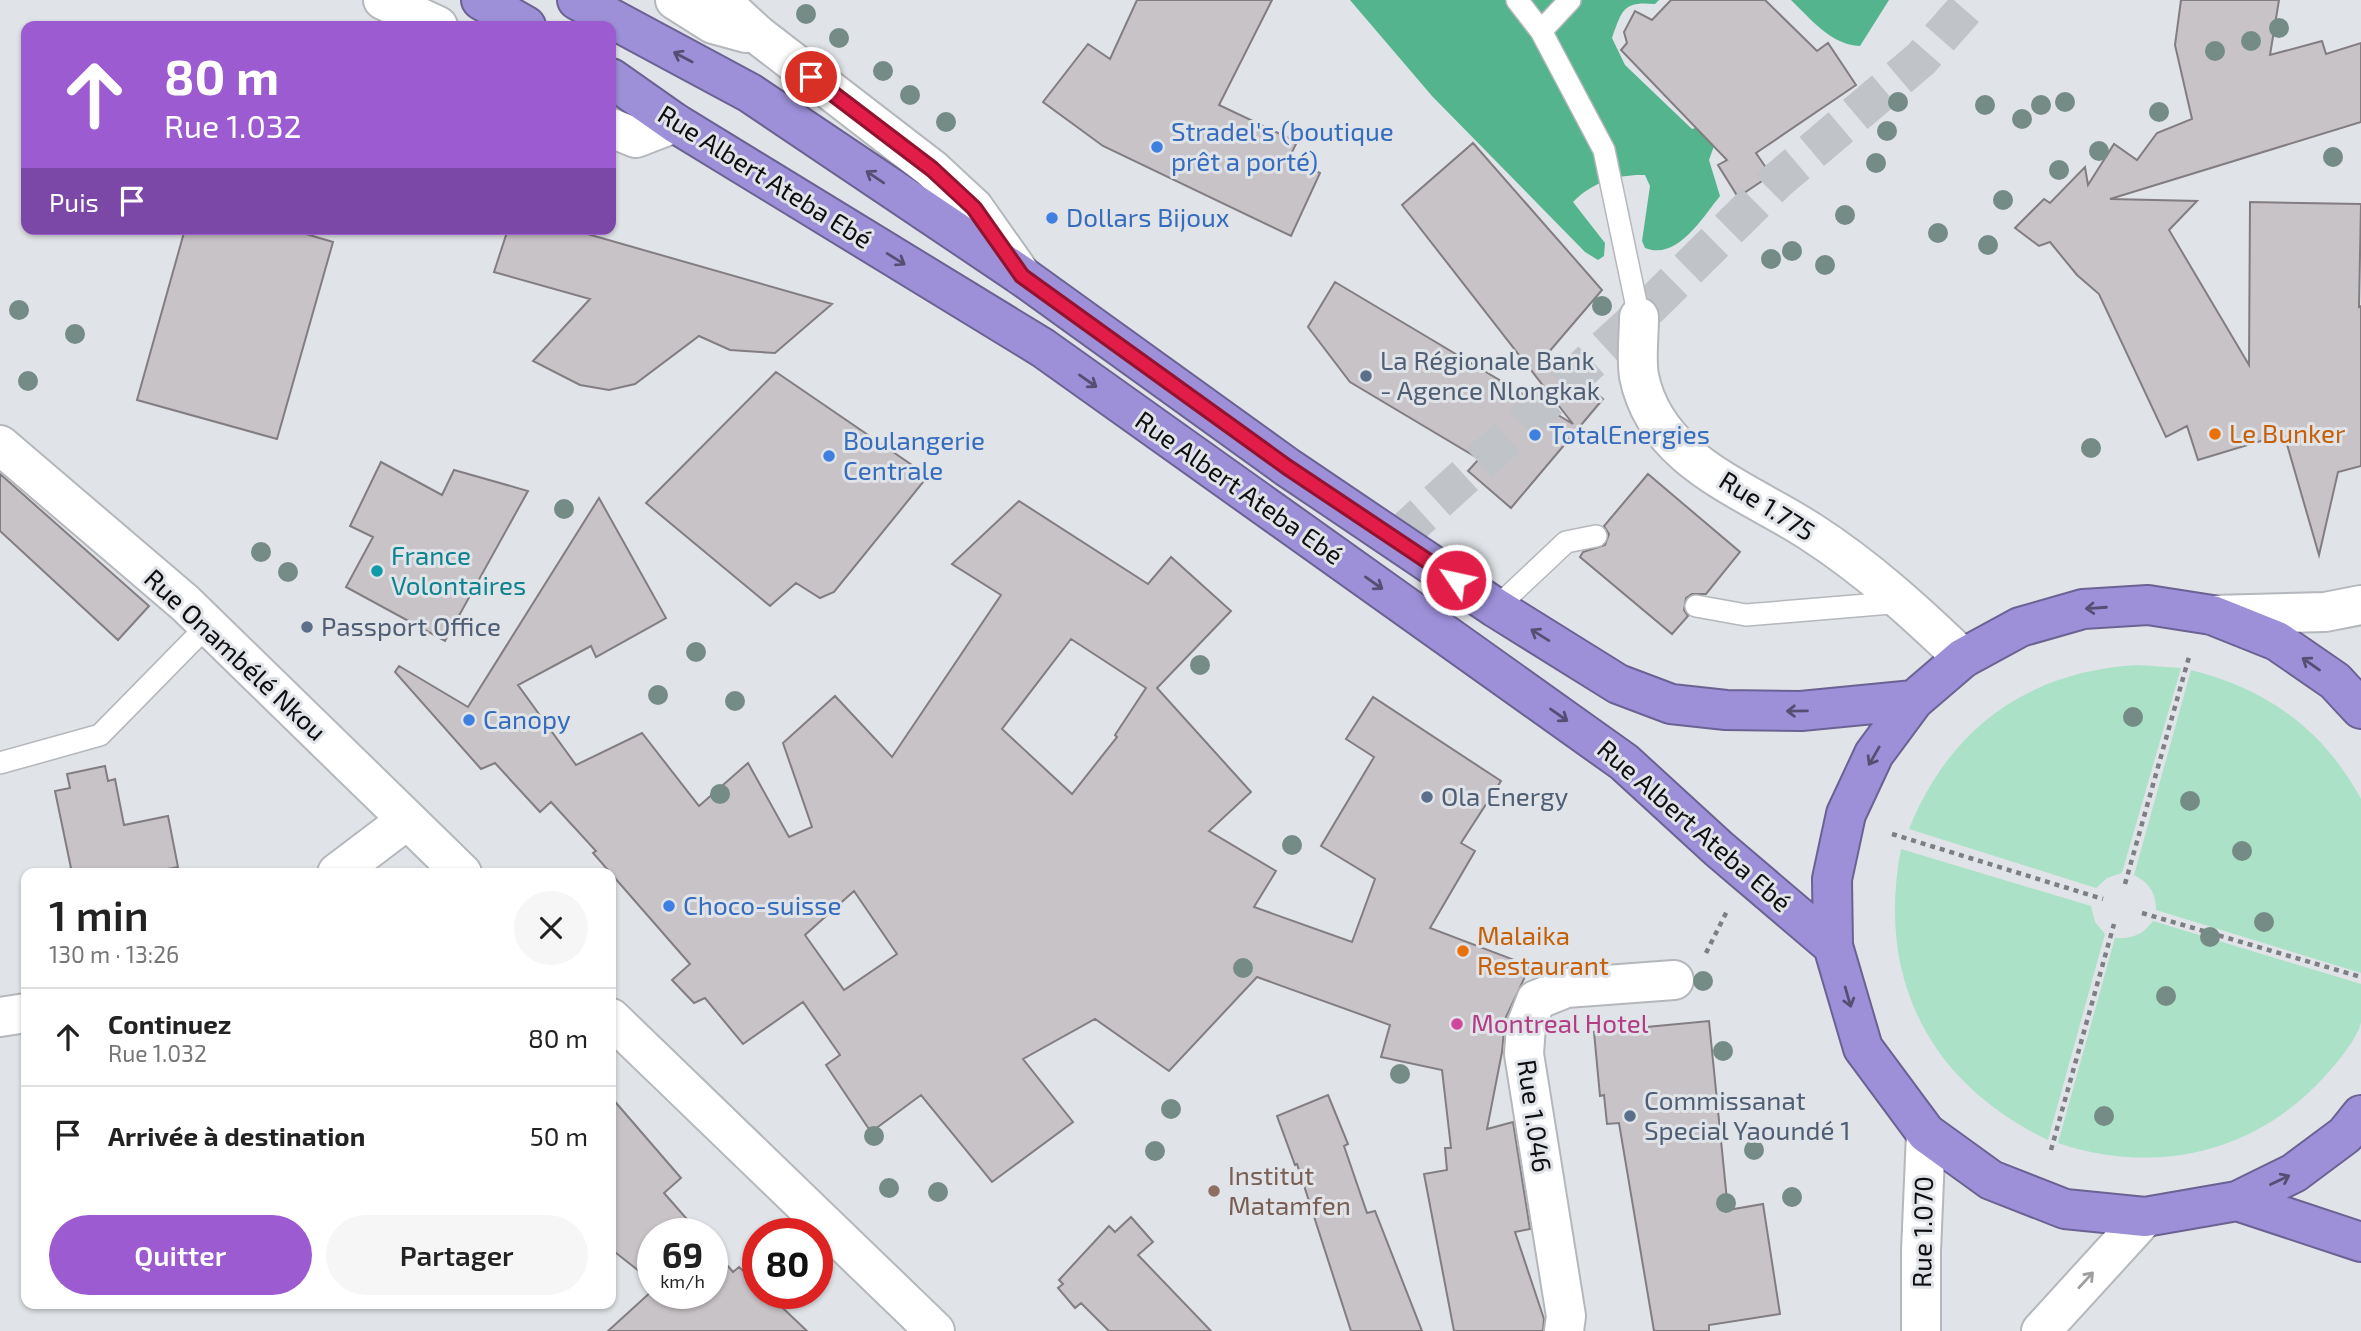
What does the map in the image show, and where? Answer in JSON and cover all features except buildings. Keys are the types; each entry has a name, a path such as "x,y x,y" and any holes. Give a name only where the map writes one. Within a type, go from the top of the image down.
{"highway":[{"path":"481,0 517,21"},
{"name":"Rue Albert Ateba Ebé","path":"577,0 750,93 1022,276 1287,467 1496,608 1618,684 1671,704 1726,710 1801,711 1913,700"},
{"name":"Rue Albert Ateba Ebé","path":"616,82 675,123 1042,348 1624,762 1746,873 1833,946"},
{"path":"2361,709 2335,681 2277,641 2212,615 2148,605 2083,609 2020,627 1963,658 1913,700 1874,754 1846,814 1832,879 1833,946 1863,1048 1926,1133 1991,1181 2066,1209 2145,1217 2237,1200 2294,1173 2345,1135 2361,1115"},
{"path":"2237,1200 2361,1242"}],"main road":[{"path":"383,0 427,21"},
{"path":"675,0 713,24 758,35"},
{"path":"720,0 758,35 932,169 974,208 1022,276"},
{"path":"616,130 636,138 675,123"},
{"name":"Rue 1.775","path":"1639,317 1639,375 1653,414 1677,448 1741,492 1811,532 1904,602 1963,658"},
{"name":"Rue Onambélé Nkou","path":"0,445 208,625 457,868"},
{"path":"2212,615 2325,612 2361,605"},
{"path":"344,868 407,820"},
{"name":"Rue 1.046","path":"1564,1331 1566,1316 1524,1054 1526,1026 1536,1000 1566,988 1674,980"},
{"path":"0,1017 21,1014"},
{"path":"616,1023 935,1331"},
{"name":"Rue 1.070","path":"1921,1331 1926,1133"},
{"path":"2041,1331 2145,1217"}],"lane":[{"path":"1517,0 1541,31 1604,150 1639,317"},
{"path":"1541,31 1570,0"},
{"path":"1496,608 1566,542 1596,536"},
{"path":"1696,606 1746,615 1904,602"},
{"path":"0,763 100,735 208,625"}],"path":[{"path":"2125,884 2189,657"},
{"path":"1892,834 2103,899"},
{"path":"1674,980 1699,965 1746,873"},
{"path":"2142,913 2361,977"},
{"path":"2051,1150 2114,924"}],"green space":[{"path":"1350,0 1659,0 1655,4 1636,4 1625,9 1612,38 1625,65 1692,129 1705,125 1719,132 1709,160 1720,196 1688,235 1668,248 1657,250 1645,248 1642,241 1650,186 1645,175 1625,176 1597,184 1573,202 1605,243 1604,256 1598,260 1585,252 1432,96"},
{"path":"1791,0 1889,0 1860,46 1850,45 1831,36"},
{"path":"2138,665 2181,668 2122,873 2107,878 2096,888 1909,829 1926,793 1947,761 1971,734 1998,711 2028,693 2062,679 2099,670"},
{"path":"2191,670 2244,688 2290,715 2311,732 2329,752 2361,799 2361,973 2156,910 2151,889 2134,875"},
{"path":"1901,849 2091,906 2095,922 2105,934 2048,1140 2006,1116 1971,1089 1943,1057 1920,1021 1905,983 1897,941 1895,896"},
{"path":"2153,921 2361,984 2359,1028 2352,1043 2336,1064 2298,1102 2268,1123 2236,1139 2202,1151 2167,1157 2095,1153 2058,1143 2115,938 2137,935"}],"tunnel":[{"path":"1395,540 1639,317 1778,180 1921,59 1973,0"}],"place":[{"name":"Stradel's (boutique prêt a porté)","path":"1157,147"},
{"name":"Dollars Bijoux","path":"1052,218"},
{"name":"La Régionale Bank - Agence Nlongkak","path":"1366,376"},
{"name":"Le Bunker","path":"2215,434"},
{"name":"TotalEnergies","path":"1535,435"},
{"name":"Boulangerie Centrale","path":"829,456"},
{"name":"France Volontaires","path":"377,571"},
{"name":"Passport Office","path":"307,627"},
{"name":"Canopy","path":"469,720"},
{"name":"Ola Energy","path":"1427,797"},
{"name":"Choco-suisse","path":"669,906"},
{"name":"Malaika Restaurant","path":"1463,951"},
{"name":"Montreal Hotel","path":"1457,1024"},
{"name":"Commissanat Special Yaoundé 1","path":"1630,1116"},
{"name":"Institut Matamfen","path":"1214,1191"}],"route":[{"path":"811,77 932,169 974,208 1022,276 1287,467 1456,580"}]}
